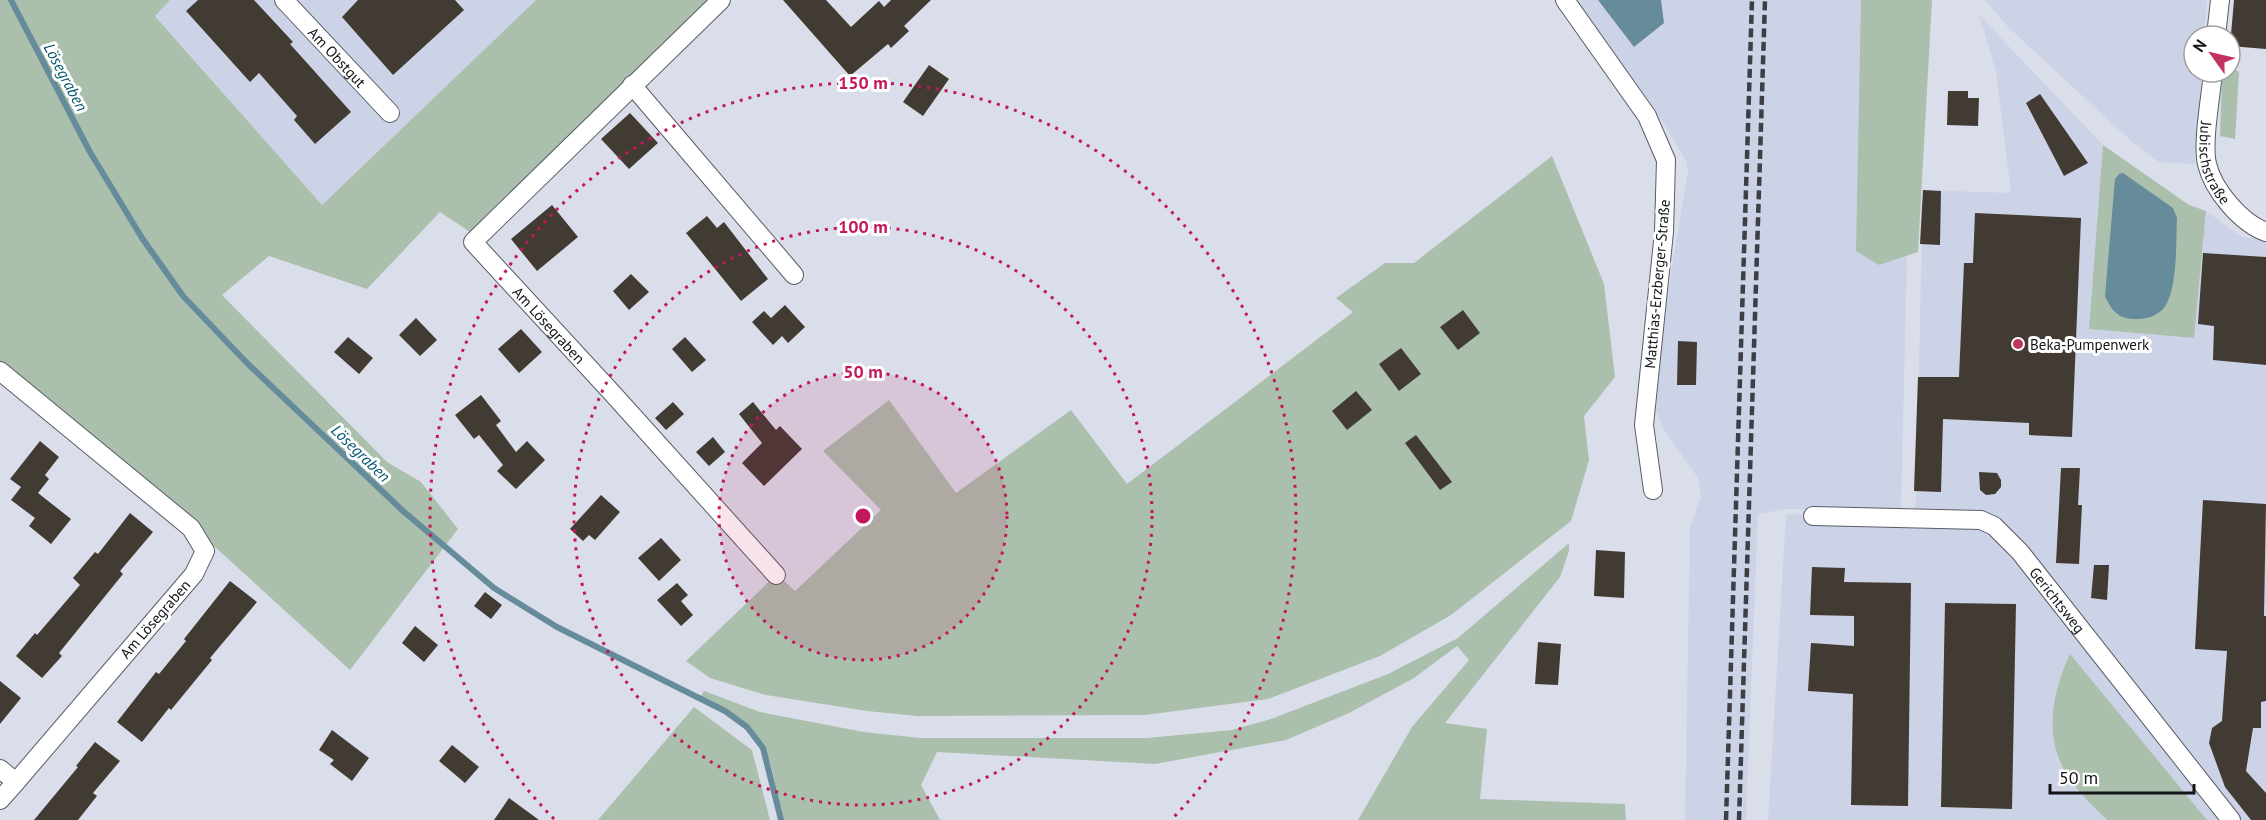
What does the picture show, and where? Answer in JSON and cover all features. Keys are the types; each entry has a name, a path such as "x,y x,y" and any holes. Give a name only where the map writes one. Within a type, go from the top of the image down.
{"street":[{"name":"Am Obstgut","path":"284,0 390,113"},
{"name":"Am Lösegraben","path":"721,0 473,243 747,531 776,575"},
{"name":"Matthias-Erzberger-Straße","path":"1565,0 1647,116 1666,160 1665,232 1644,424 1653,490"},
{"path":"2217,24 2220,0"},
{"name":"Jubischstraße","path":"2212,84 2206,141 2207,164 2232,208 2260,230 2266,232"},
{"path":"632,85 794,275"},
{"name":"Am Lösegraben","path":"0,371 191,528 205,551 194,574 16,782"},
{"name":"Gerichtsweg","path":"1813,516 1981,520 1994,526 2020,552 2231,820"},
{"path":"0,769 16,782 0,800"}],"shaded area":[{"path":"170,0 536,0 322,205 155,15"},
{"path":"1576,0 1913,0 1901,509 1785,509 1758,514 1746,820 1685,820 1690,527 1701,496 1698,478 1666,433 1656,411 1661,347 1688,171 1686,161 1656,111"},
{"path":"1598,0 1661,0 1664,23 1634,47"},
{"path":"1985,0 2207,0 2205,24 2182,24 2182,84 2201,84 2195,164 2159,162 2131,141 2009,28"},
{"path":"1979,15 2103,145 2089,329 2194,338 2206,211 2242,237 2266,239 2266,820 1768,820 1786,514 1912,519 1916,500 1923,190 2011,193 1996,72"},
{"path":"2123,173 2173,208 2177,218 2174,280 2171,293 2162,310 2143,319 2120,316 2110,306 2105,296 2115,179"}],"green space":[{"path":"0,0 170,0 155,16 322,205 536,0 723,0 482,240 440,212 367,289 269,256 222,295 387,462 421,482 458,529 350,670 203,536 0,366"},
{"path":"1861,0 1932,0 1918,252 1879,265 1856,251"},
{"path":"2222,84 2238,84 2235,139 2220,136"},
{"path":"2103,145 2189,205 2206,211 2194,338 2089,329"},
{"path":"1552,156 1604,284 1615,377 1584,416 1589,460 1571,521 1451,615 1380,656 1268,699 1145,715 917,716 867,711 766,695 710,678 686,661 777,574 795,591 881,510 823,451 889,400 956,493 1071,410 1127,484 1353,312 1336,298 1385,263 1414,263"},
{"path":"1569,543 1569,551 1560,577 1445,723 1487,729 1480,799 1625,804 1626,820 1358,820 1412,727 1469,660 1457,646 1414,678 1349,713 1286,740 1155,764 937,752 921,785 940,820 782,820 767,753 758,738 727,711 701,696 704,691 760,712 864,732 920,738 1147,738 1232,730 1271,719 1388,674 1458,638"},
{"path":"2070,654 2207,820 2107,820 2080,792 2063,767 2056,751 2053,735 2054,702"},
{"path":"694,707 752,750 770,820 598,820"}],"building":[{"path":"198,0 254,0 293,42 290,44 351,112 315,144 294,120 297,116 259,73 250,82 186,11"},
{"path":"358,0 455,0 464,10 393,75 342,17"},
{"path":"783,0 826,0 851,27 879,1 884,7 891,0 931,0 904,26 909,31 891,48 888,44 850,76"},
{"path":"2234,0 2266,0 2266,49 2242,47 2242,24 2232,24"},
{"path":"929,65 949,79 923,116 903,102"},
{"path":"1948,91 1968,91 1968,98 1979,98 1978,126 1947,125"},
{"path":"2040,94 2088,163 2064,176 2026,103"},
{"path":"630,113 658,143 629,169 601,139"},
{"path":"1923,190 1941,191 1940,245 1920,244"},
{"path":"552,205 578,237 537,271 511,239"},
{"name":"Beka-Pumpenwerk","path":"1975,213 2081,218 2072,437 2029,435 2029,423 1943,419 1941,492 1914,491 1918,377 1959,377 1964,263 1973,263"},
{"path":"707,216 717,228 724,222 768,279 741,301 686,233"},
{"path":"2203,253 2266,257 2266,365 2213,360 2214,326 2198,324"},
{"path":"631,274 649,292 629,310 613,291"},
{"path":"785,305 805,327 788,343 782,336 773,345 752,322 764,311 771,318"},
{"path":"1463,310 1480,333 1458,350 1440,327"},
{"path":"416,318 437,340 420,356 399,335"},
{"path":"521,329 542,352 519,373 498,349"},
{"path":"348,337 373,358 359,374 334,352"},
{"path":"685,337 706,360 692,372 672,349"},
{"path":"1678,341 1697,342 1696,385 1677,385"},
{"path":"1401,348 1421,374 1399,391 1379,364"},
{"path":"1356,391 1372,410 1347,430 1332,411"},
{"path":"481,395 501,421 496,425 516,452 527,441 545,460 516,489 497,471 503,465 479,435 474,439 455,415"},
{"path":"673,402 684,414 666,430 655,418"},
{"path":"753,402 776,430 780,426 802,449 764,486 742,463 762,443 739,414"},
{"path":"1416,435 1452,482 1440,490 1405,443"},
{"path":"713,437 725,452 709,466 696,452"},
{"path":"40,441 59,457 45,475 49,479 38,493 71,519 51,544 29,526 35,518 11,500 21,487 10,479"},
{"path":"2061,468 2080,468 2078,505 2082,505 2079,564 2056,563"},
{"path":"1979,472 1997,473 2001,480 2001,487 1995,494 1986,495 1980,490"},
{"path":"601,495 620,512 595,540 589,535 583,541 570,529"},
{"path":"2203,500 2266,504 2264,616 2266,616 2266,701 2261,702 2261,728 2253,728 2246,771 2266,793 2266,820 2251,820 2225,787 2209,743 2212,728 2222,721 2227,651 2195,649"},
{"path":"130,513 153,532 120,571 123,574 59,653 62,656 42,678 16,656 80,585 73,578 95,552 98,554"},
{"path":"661,538 681,560 659,581 638,558"},
{"path":"1596,550 1625,552 1624,598 1594,596"},
{"path":"2094,565 2109,565 2107,600 2091,598"},
{"path":"1812,567 1845,568 1844,582 1911,583 1908,806 1851,805 1853,694 1808,691 1811,643 1854,646 1854,616 1810,615"},
{"path":"230,581 257,602 210,658 212,660 171,710 169,708 142,742 117,722 156,672 159,674 186,641 184,639"},
{"path":"677,583 688,595 681,601 693,615 681,626 657,600"},
{"path":"485,592 502,605 491,619 474,606"},
{"path":"1945,603 2016,604 2012,809 1941,807"},
{"path":"415,626 438,645 424,662 402,643"},
{"path":"1538,642 1561,644 1558,685 1535,684"},
{"path":"0,681 21,698 0,724"},
{"path":"332,730 369,758 352,781 330,764 334,760 319,750"},
{"path":"95,742 120,761 93,793 97,796 78,820 34,820 78,767 76,766"},
{"path":"452,745 479,767 465,783 439,761"},
{"path":"509,798 539,820 494,820"}],"waterway":[{"name":"Lösegraben","path":"11,0 90,152 142,238 183,296 247,363 403,511 494,588 557,627 725,711 747,727 763,748 781,820"}],"railway":[{"path":"1726,820 1752,0"},
{"path":"1739,820 1765,0"}],"place":[{"name":"Beka-Pumpenwerk","path":"2018,344"}]}
